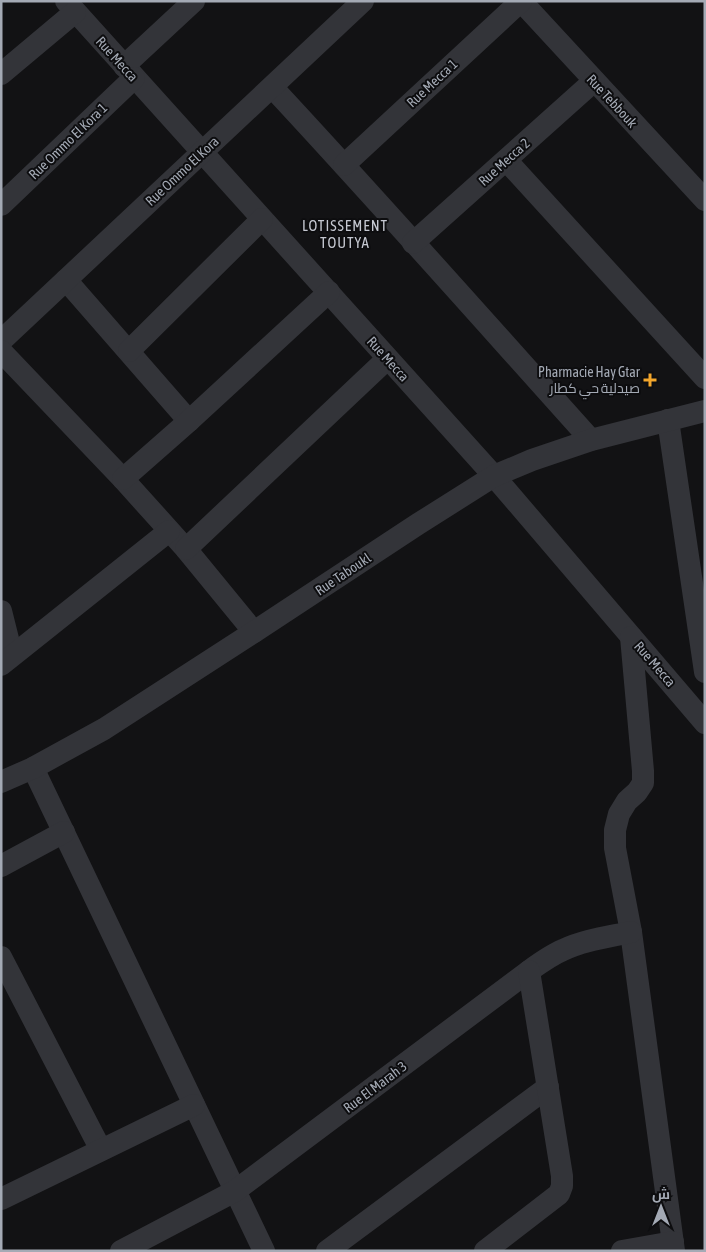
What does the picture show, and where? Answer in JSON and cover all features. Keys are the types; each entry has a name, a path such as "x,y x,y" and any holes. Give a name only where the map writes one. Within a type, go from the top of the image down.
{"street":[{"name":"Rue Ommo El Kora 1","path":"1,205 129,72 194,1"},
{"name":"Rue Ommo El Kora","path":"1,341 363,1"},
{"name":"Rue Tebbouk","path":"521,1 705,200"},
{"name":"Rue Mecca 1","path":"344,165 521,1"},
{"name":"Rue Mecca","path":"71,7 494,476 705,723"},
{"path":"1,74 71,7"},
{"name":"Rue Mecca 2","path":"413,243 594,81"},
{"path":"272,87 591,440"},
{"path":"506,160 705,378"},
{"path":"129,351 262,220"},
{"path":"66,280 190,421"},
{"path":"123,479 190,421 329,292"},
{"path":"1,350 123,479 186,549 254,632"},
{"path":"186,549 387,359"},
{"name":"Rue Taboukl","path":"1,782 34,768 104,729 494,476 532,460 591,440 705,411"},
{"path":"668,420 705,672"},
{"path":"7,660 169,531"},
{"path":"1,611 7,660"},
{"path":"622,1251 673,1247 631,932 615,848 619,814 627,801 637,792 642,783 643,771 631,637"},
{"path":"34,768 264,1251"},
{"path":"1,866 64,832"},
{"name":"Rue El Marah 3","path":"121,1251 152,1243 235,1191 529,971 562,950 577,944 631,932"},
{"path":"1,957 101,1150"},
{"path":"485,1251 559,1194 562,1186 562,1176 529,971"},
{"path":"327,1251 548,1087"},
{"path":"4,1191 101,1150 194,1105"}],"place":[{"name":"Pharmacie Hay Gtar صيدلية حي كطار","path":"650,380"}],"district":[{"name":"LOTISSEMENT TOUTYA","path":"345,234"}]}
